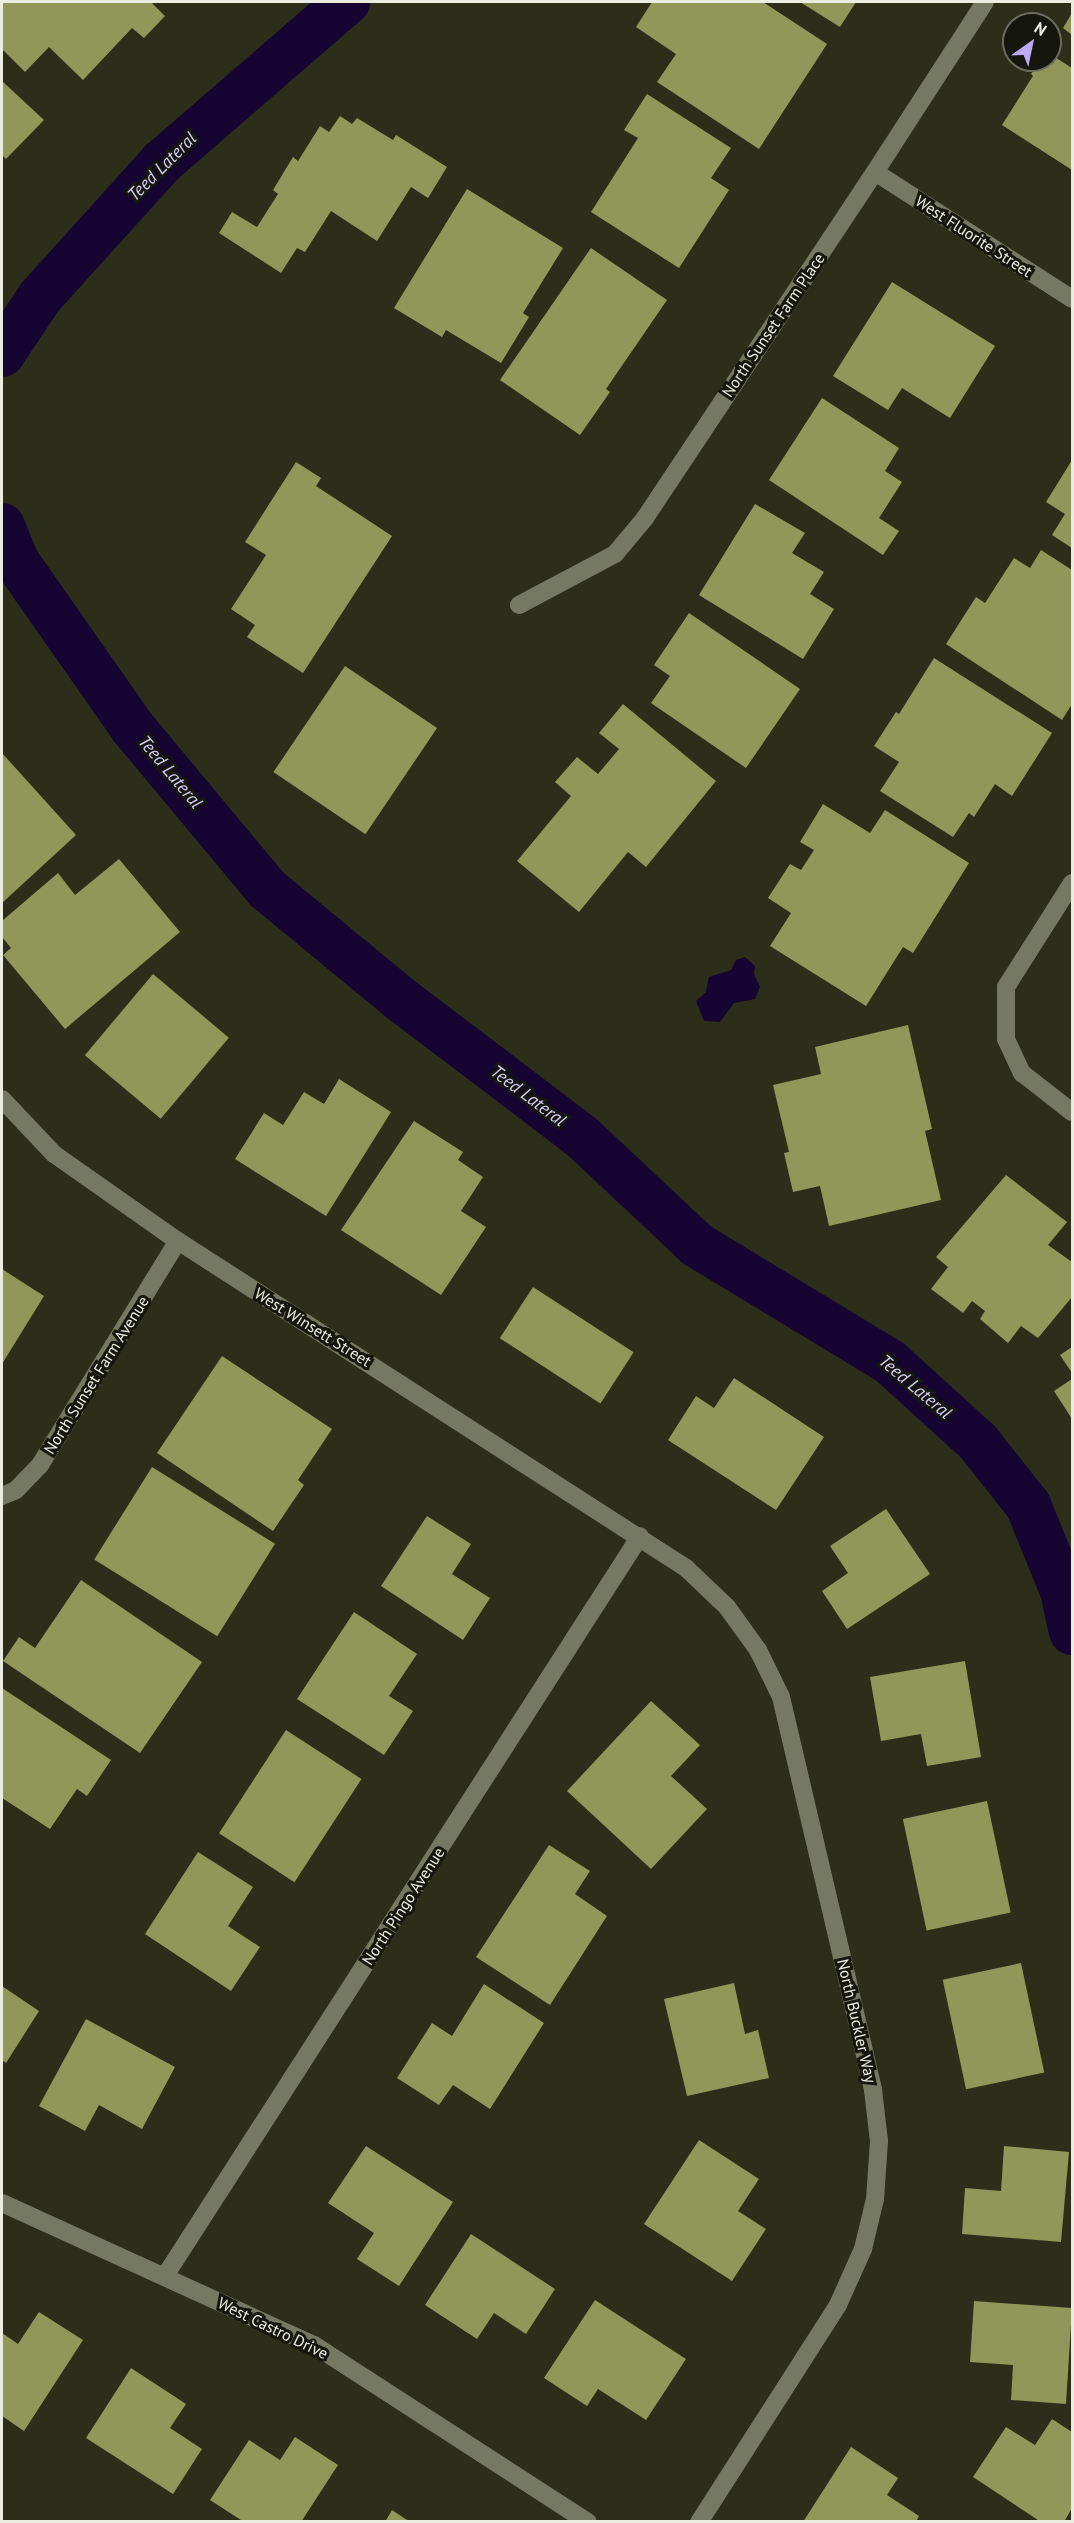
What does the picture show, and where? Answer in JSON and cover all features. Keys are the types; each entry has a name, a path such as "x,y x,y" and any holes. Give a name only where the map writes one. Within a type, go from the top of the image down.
{"street":[{"name":"North Sunset Farm Place","path":"519,605 615,554 645,518 985,2"},
{"name":"West Fluorite Street","path":"875,172 1072,299"},
{"path":"1072,883 1006,987 1006,1039 1022,1072 1072,1112"},
{"name":"West Winsett Street","path":"2,1099 54,1154 178,1241 640,1536"},
{"name":"North Sunset Farm Avenue","path":"2,1496 16,1490 40,1465 178,1241"},
{"name":"North Pingo Avenue","path":"165,2276 640,1536"},
{"name":"North Buckler Way","path":"640,1536 686,1568 727,1607 758,1650 781,1697 873,2090 879,2141 875,2199 863,2249 838,2305 699,2522"},
{"name":"West Castro Drive","path":"2,2203 314,2345 588,2522"}],"shaded area":[{"path":"745,957 755,966 754,974 760,987 755,999 734,1003 720,1022 704,1021 696,1001 706,992 709,977 731,970 736,960"}],"building":[{"path":"2,2 151,2 165,16 144,38 132,28 83,80 49,47 25,72 2,49"},
{"path":"652,2 763,2 827,44 759,149 657,82 676,54 636,27"},
{"path":"800,2 856,2 840,27"},
{"path":"1072,13 1072,35 1063,28"},
{"path":"1062,62 1072,68 1072,170 1002,125 1033,76 1032,72 1062,72"},
{"path":"2,81 44,120 6,159 2,155"},
{"path":"647,94 731,148 711,178 729,190 679,268 591,212 638,138 624,130"},
{"path":"340,116 352,124 357,118 393,140 396,135 447,167 428,198 411,187 377,241 331,211 305,252 297,248 281,273 219,233 232,212 257,227 278,194 273,190 293,157 298,161 320,126 329,132"},
{"path":"467,189 563,248 523,313 529,317 501,363 446,330 442,337 394,308"},
{"path":"591,248 667,300 606,389 610,392 580,435 500,380"},
{"path":"892,282 995,346 950,418 902,388 888,410 833,376"},
{"path":"822,398 899,448 885,471 902,482 879,518 899,531 883,555 769,480"},
{"path":"1072,460 1072,548 1052,535 1065,514 1046,502"},
{"path":"296,462 321,478 316,486 392,536 303,673 247,637 255,625 231,609 266,555 245,542"},
{"path":"755,504 805,533 792,553 824,572 810,594 834,609 803,659 699,595"},
{"path":"1041,550 1072,570 1072,704 1062,720 946,644 976,597 985,603 1014,558 1030,568"},
{"path":"689,613 800,689 746,768 651,703 670,676 654,665"},
{"path":"934,658 1052,733 1012,796 995,784 974,817 969,813 953,837 880,791 899,762 874,746 896,712 899,714"},
{"path":"345,666 437,728 365,834 273,772"},
{"path":"623,704 716,781 646,867 628,852 579,912 517,861 571,796 555,782 577,757 598,774 619,749 599,733"},
{"path":"2,753 76,835 2,903"},
{"path":"823,804 870,833 885,810 969,863 913,953 903,947 866,1006 770,946 791,913 768,898 790,864 801,870 814,850 800,842"},
{"path":"119,859 180,932 65,1029 3,955 11,948 2,937 2,921 58,873 75,895"},
{"path":"153,974 229,1038 161,1119 85,1055"},
{"path":"908,1025 932,1129 925,1131 941,1200 829,1226 820,1186 793,1192 784,1153 789,1152 773,1085 821,1074 815,1047"},
{"path":"339,1079 391,1112 326,1216 235,1159 264,1113 283,1125 304,1092 324,1104"},
{"path":"414,1121 463,1152 458,1160 483,1177 461,1211 486,1227 441,1295 341,1230"},
{"path":"1006,1175 1067,1222 1048,1245 1072,1262 1072,1297 1038,1338 1021,1326 1008,1343 980,1319 985,1311 972,1301 963,1313 931,1289 948,1267 936,1257"},
{"path":"2,1269 44,1296 2,1364"},
{"path":"533,1287 634,1352 600,1404 500,1338"},
{"path":"1072,1347 1072,1373 1060,1355"},
{"path":"222,1356 332,1429 298,1480 304,1485 273,1531 157,1453"},
{"path":"734,1378 824,1437 776,1510 668,1440 696,1396 714,1408"},
{"path":"1072,1379 1072,1419 1054,1391"},
{"path":"152,1467 275,1544 217,1636 94,1559"},
{"path":"886,1509 930,1574 847,1629 822,1591 848,1573 830,1546"},
{"path":"427,1516 471,1544 452,1574 490,1598 463,1640 381,1586"},
{"path":"81,1580 202,1662 140,1753 3,1661 19,1637 35,1648"},
{"path":"354,1612 417,1654 389,1696 413,1711 384,1755 297,1699"},
{"path":"965,1661 981,1757 927,1766 921,1734 881,1741 870,1677"},
{"path":"2,1688 111,1760 87,1796 77,1789 50,1829 2,1798"},
{"path":"651,1701 700,1745 671,1776 707,1809 651,1869 567,1791"},
{"path":"286,1730 361,1779 294,1882 219,1833"},
{"path":"987,1801 1011,1913 927,1930 903,1819"},
{"path":"549,1845 590,1871 575,1894 607,1916 550,2005 476,1957"},
{"path":"198,1852 253,1887 228,1926 260,1947 231,1991 145,1934"},
{"path":"1021,1963 1044,2073 966,2089 943,1980"},
{"path":"734,1983 745,2034 758,2030 769,2078 687,2096 664,1999"},
{"path":"484,1984 544,2023 490,2109 453,2085 439,2105 397,2078 432,2023 452,2036"},
{"path":"2,1986 39,2011 6,2063 2,2060"},
{"path":"86,2019 175,2067 142,2129 99,2105 85,2131 39,2106"},
{"path":"699,2140 759,2179 738,2211 766,2229 732,2281 644,2224"},
{"path":"366,2146 453,2202 399,2286 357,2259 374,2233 328,2203"},
{"path":"1004,2146 1069,2152 1061,2242 962,2234 965,2188 1001,2191"},
{"path":"471,2234 555,2289 526,2334 494,2313 477,2339 425,2305"},
{"path":"595,2300 686,2359 646,2420 598,2389 587,2406 544,2378"},
{"path":"974,2301 1072,2308 1066,2404 1011,2400 1013,2365 970,2362"},
{"path":"39,2312 83,2340 24,2431 2,2416 2,2333 18,2344"},
{"path":"131,2368 186,2404 170,2428 202,2449 173,2494 86,2438"},
{"path":"1052,2419 1072,2432 1072,2508 1064,2522 1041,2522 973,2477 1006,2427 1035,2445"},
{"path":"295,2437 338,2465 301,2522 244,2522 210,2500 249,2440 280,2460"},
{"path":"851,2447 898,2478 887,2495 919,2516 916,2522 803,2522"},
{"path":"392,2510 410,2522 385,2522"}],"waterway":[{"name":"Teed Lateral","path":"2,354 40,297 162,162 347,2"},
{"name":"Teed Lateral","path":"2,526 16,561 133,728 267,889 403,1001 581,1136 697,1245 890,1362 978,1442 1028,1505 1063,1591 1072,1632"}]}
